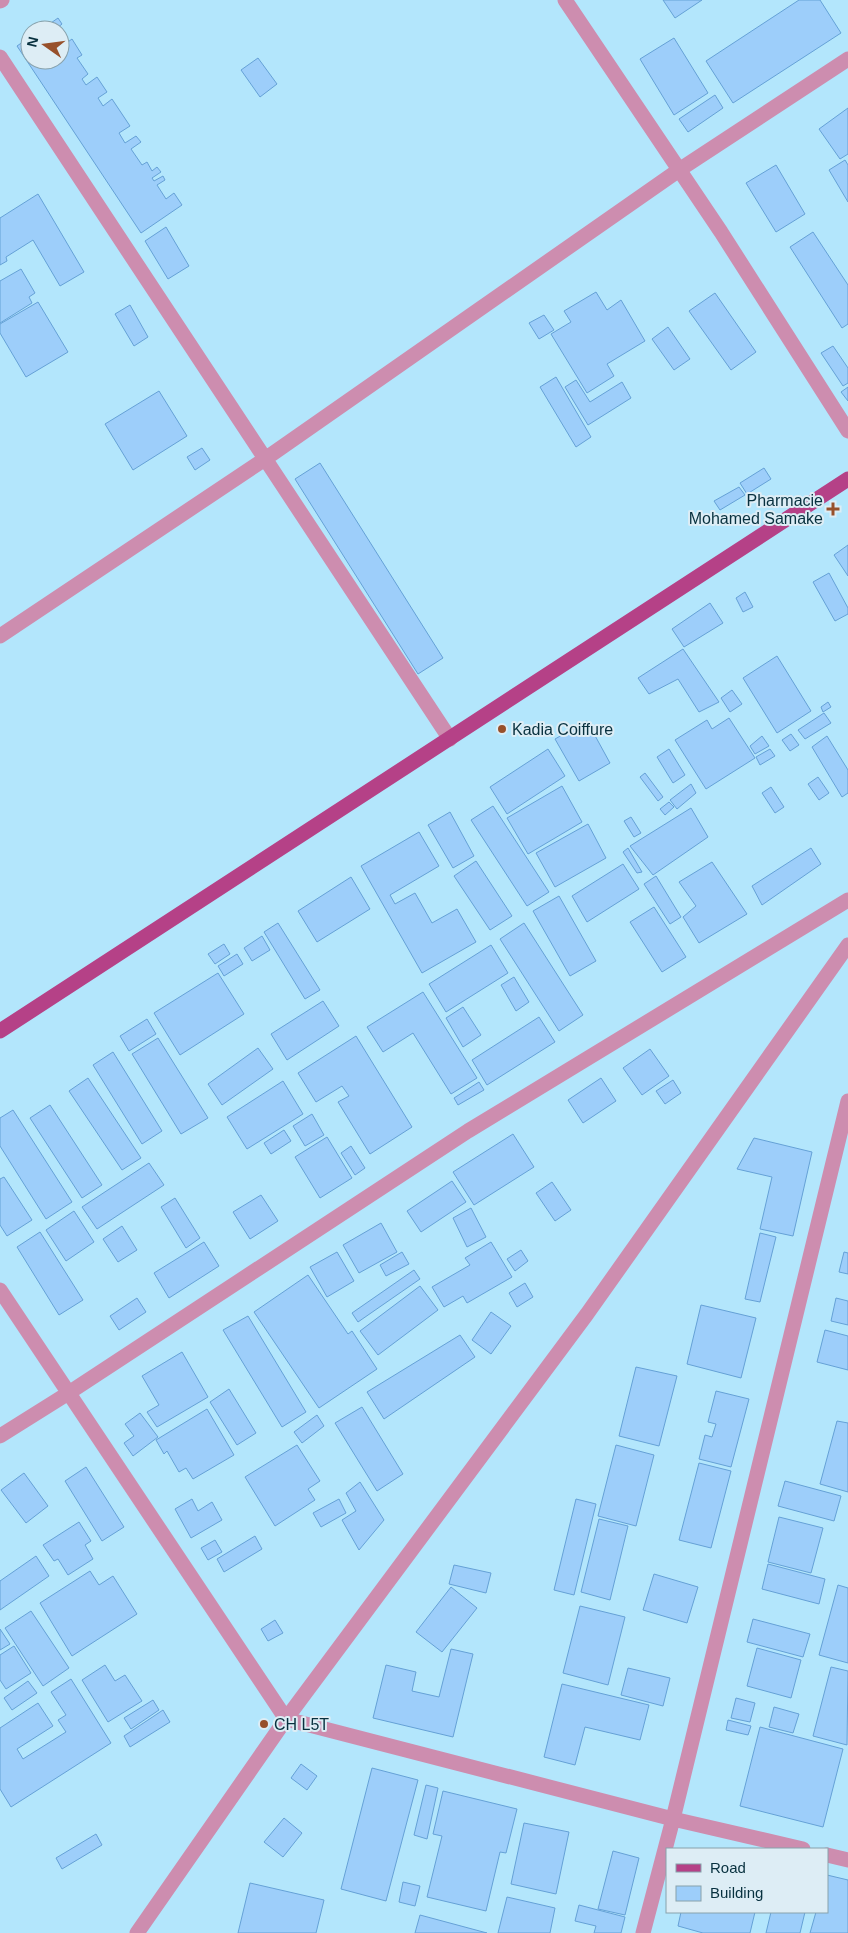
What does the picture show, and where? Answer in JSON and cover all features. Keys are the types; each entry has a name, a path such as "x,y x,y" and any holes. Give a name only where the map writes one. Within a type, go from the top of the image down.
{"main road":[{"path":"0,1030 848,479"}],"street":[{"path":"565,0 721,232 848,431"},
{"path":"0,57 450,739"},
{"path":"0,636 265,459 679,170 848,59"},
{"path":"0,1436 468,1131 848,900"},
{"path":"137,1933 286,1719 587,1314 848,945"},
{"path":"666,1848 848,1101"},
{"path":"0,1290 67,1394 286,1719 674,1819 799,1848"},
{"path":"643,1933 666,1848"},
{"path":"828,1855 848,1860"}],"building":[{"path":"663,0 702,0 675,18"},
{"path":"799,0 820,0 841,33 733,103 706,61"},
{"path":"674,38 708,93 674,115 640,59"},
{"path":"72,39 82,55 77,58 88,74 82,79 86,85 97,77 107,92 98,98 103,106 112,99 130,126 119,133 125,143 136,136 141,142 131,149 142,165 147,162 152,171 157,167 161,172 152,178 154,181 163,176 165,180 157,185 166,199 174,193 182,205 141,233 33,70 70,70 70,40"},
{"path":"258,58 277,84 260,97 241,70"},
{"path":"715,95 723,108 688,132 679,119"},
{"path":"848,108 848,154 840,159 819,129"},
{"path":"845,160 848,165 848,202 829,170"},
{"path":"776,165 805,214 776,232 746,183"},
{"path":"38,194 84,272 60,286 33,240 6,257 7,261 0,265 0,218"},
{"path":"166,227 189,266 168,279 145,241"},
{"path":"813,232 848,285 848,324 842,328 790,247"},
{"path":"21,269 35,293 29,297 32,303 0,323 0,281"},
{"path":"596,292 607,310 621,300 645,341 607,364 614,376 587,393 551,334 571,322 564,311"},
{"path":"715,293 756,352 731,370 689,311"},
{"path":"38,302 68,352 26,377 0,333 0,324"},
{"path":"130,305 148,337 134,346 115,314"},
{"path":"544,315 554,330 539,339 529,323"},
{"path":"668,327 690,359 674,370 652,339"},
{"path":"833,346 848,368 848,383 843,386 821,353"},
{"path":"556,377 591,437 576,447 540,387"},
{"path":"576,380 590,402 622,382 631,398 588,425 565,387"},
{"path":"848,387 848,401 841,392"},
{"path":"159,391 187,436 133,470 105,424"},
{"path":"202,448 210,460 195,470 187,457"},
{"path":"320,463 443,658 418,674 295,479"},
{"path":"764,468 771,479 747,494 740,483"},
{"path":"739,487 745,495 720,510 714,501"},
{"path":"848,545 848,576 834,555"},
{"path":"829,573 848,608 848,614 835,621 813,582"},
{"path":"745,592 753,607 743,612 736,598"},
{"path":"710,603 723,623 684,647 672,629"},
{"path":"683,649 719,702 699,712 678,679 649,694 638,678"},
{"path":"777,656 811,711 777,733 743,678"},
{"path":"732,690 742,704 730,712 721,698"},
{"path":"828,702 831,707 823,712 821,707"},
{"path":"824,713 831,723 805,739 798,730"},
{"path":"729,718 755,758 706,789 675,740 707,720 712,729"},
{"path":"587,721 610,763 579,781 555,739"},
{"path":"791,734 799,745 790,751 782,740"},
{"path":"762,736 769,746 755,754 750,746"},
{"path":"827,736 848,770 848,793 842,797 812,747"},
{"path":"548,749 565,776 507,814 490,787"},
{"path":"669,749 685,775 673,783 657,757"},
{"path":"770,749 775,756 760,765 756,757"},
{"path":"645,773 663,797 658,801 640,777"},
{"path":"818,777 829,793 819,800 808,784"},
{"path":"691,784 696,793 677,809 670,800"},
{"path":"562,786 582,822 528,854 507,818"},
{"path":"771,787 784,807 775,813 762,793"},
{"path":"669,802 674,807 665,815 660,809"},
{"path":"493,806 549,892 527,906 471,820"},
{"path":"691,808 708,837 653,875 630,846"},
{"path":"450,812 474,856 453,868 428,825"},
{"path":"631,817 641,833 634,837 624,821"},
{"path":"588,824 606,858 555,887 536,853"},
{"path":"419,832 439,866 390,895 395,904 415,893 432,923 457,909 476,942 422,973 361,866"},
{"path":"628,848 642,872 637,873 623,852"},
{"path":"811,848 821,864 762,905 752,886"},
{"path":"476,861 512,916 490,930 454,876"},
{"path":"712,862 747,914 699,943 683,917 696,906 679,882"},
{"path":"623,864 639,889 587,922 572,896"},
{"path":"656,876 681,917 670,924 644,884"},
{"path":"351,877 370,909 317,942 298,911"},
{"path":"559,896 596,961 570,976 533,911"},
{"path":"654,907 686,957 662,972 630,922"},
{"path":"278,923 320,990 305,999 264,932"},
{"path":"524,923 583,1015 559,1031 500,939"},
{"path":"262,936 270,950 252,961 244,948"},
{"path":"224,944 230,954 215,964 208,954"},
{"path":"491,945 508,973 446,1012 429,984"},
{"path":"237,954 243,964 224,976 218,966"},
{"path":"218,973 244,1014 180,1055 154,1013"},
{"path":"514,977 529,1002 516,1011 501,985"},
{"path":"423,992 477,1078 451,1094 413,1033 383,1052 367,1027"},
{"path":"323,1001 339,1026 287,1060 271,1034"},
{"path":"463,1007 481,1035 463,1047 446,1018"},
{"path":"539,1017 555,1042 487,1085 472,1060"},
{"path":"147,1019 156,1034 129,1051 120,1036"},
{"path":"356,1036 412,1127 370,1154 338,1102 349,1096 342,1086 316,1102 298,1073"},
{"path":"158,1038 208,1118 181,1134 132,1054"},
{"path":"258,1048 273,1069 222,1105 208,1084"},
{"path":"650,1049 669,1076 642,1095 623,1068"},
{"path":"113,1052 162,1131 142,1144 93,1065"},
{"path":"88,1078 141,1158 122,1170 69,1091"},
{"path":"601,1078 616,1101 583,1123 568,1100"},
{"path":"673,1080 681,1093 665,1104 656,1091"},
{"path":"283,1081 303,1114 247,1149 227,1117"},
{"path":"479,1082 484,1090 458,1105 454,1098"},
{"path":"50,1105 102,1185 82,1198 30,1118"},
{"path":"13,1110 72,1202 46,1219 0,1146 0,1118"},
{"path":"312,1114 324,1135 305,1146 293,1126"},
{"path":"284,1130 291,1141 271,1154 264,1143"},
{"path":"513,1134 534,1167 474,1205 453,1172"},
{"path":"327,1137 352,1178 320,1198 295,1157"},
{"path":"754,1138 812,1152 793,1236 760,1229 772,1177 737,1169"},
{"path":"351,1146 365,1168 355,1175 341,1153"},
{"path":"149,1163 164,1185 97,1229 82,1207"},
{"path":"4,1177 32,1220 7,1236 0,1225 0,1179"},
{"path":"452,1181 466,1202 421,1232 407,1211"},
{"path":"552,1182 571,1210 555,1221 536,1193"},
{"path":"261,1195 278,1221 250,1239 233,1212"},
{"path":"175,1198 200,1238 186,1248 161,1207"},
{"path":"471,1208 486,1237 467,1247 453,1218"},
{"path":"74,1211 94,1242 66,1261 46,1230"},
{"path":"381,1223 397,1252 359,1273 343,1245"},
{"path":"122,1226 137,1250 118,1262 103,1239"},
{"path":"40,1232 83,1300 59,1315 17,1247"},
{"path":"760,1233 776,1237 760,1302 745,1299"},
{"path":"204,1242 219,1266 169,1298 154,1273"},
{"path":"491,1242 512,1277 467,1303 463,1296 444,1307 432,1287 470,1265 465,1258"},
{"path":"521,1250 528,1261 515,1271 507,1259"},
{"path":"337,1252 354,1281 327,1297 310,1267"},
{"path":"402,1252 409,1264 386,1276 380,1265"},
{"path":"844,1252 848,1253 848,1274 839,1272"},
{"path":"414,1270 420,1279 358,1322 352,1313"},
{"path":"308,1275 348,1334 352,1331 377,1369 319,1408 254,1312"},
{"path":"525,1283 533,1297 517,1307 509,1293"},
{"path":"420,1286 438,1310 378,1355 360,1331"},
{"path":"137,1298 146,1312 119,1330 110,1316"},
{"path":"836,1298 848,1301 848,1325 831,1321"},
{"path":"701,1305 756,1318 741,1378 687,1364"},
{"path":"491,1312 511,1326 491,1354 472,1340"},
{"path":"248,1316 306,1412 282,1427 223,1330"},
{"path":"825,1330 848,1336 848,1370 817,1362"},
{"path":"460,1335 475,1357 384,1419 367,1392"},
{"path":"182,1352 208,1397 157,1427 147,1412 159,1405 142,1376"},
{"path":"636,1367 677,1376 659,1446 619,1436"},
{"path":"229,1389 256,1433 237,1445 210,1402"},
{"path":"716,1391 749,1399 731,1467 699,1459 705,1435 712,1437 716,1424 708,1422"},
{"path":"362,1407 403,1474 377,1491 335,1423"},
{"path":"207,1409 234,1455 193,1479 186,1468 179,1472 167,1451 164,1454 156,1440"},
{"path":"140,1413 158,1437 133,1456 124,1443 134,1436 125,1424"},
{"path":"317,1415 324,1426 302,1443 294,1432"},
{"path":"837,1421 848,1423 848,1492 820,1484"},
{"path":"297,1445 320,1481 308,1489 315,1500 275,1526 245,1477"},
{"path":"616,1445 654,1455 636,1526 598,1516"},
{"path":"699,1463 731,1471 711,1548 679,1540"},
{"path":"86,1467 124,1527 102,1541 65,1481"},
{"path":"24,1473 48,1506 26,1523 1,1490"},
{"path":"785,1481 841,1496 834,1521 778,1506"},
{"path":"360,1482 384,1520 359,1550 342,1520 356,1511 346,1493"},
{"path":"192,1499 198,1511 212,1502 222,1520 191,1538 175,1509"},
{"path":"339,1499 346,1513 321,1527 313,1513"},
{"path":"576,1499 596,1504 574,1595 554,1590"},
{"path":"779,1517 823,1528 811,1573 768,1562"},
{"path":"599,1519 628,1526 610,1600 581,1592"},
{"path":"79,1522 91,1541 85,1545 93,1559 68,1575 58,1559 54,1561 43,1545"},
{"path":"255,1536 262,1549 224,1572 217,1559"},
{"path":"215,1540 222,1552 208,1560 201,1548"},
{"path":"36,1556 49,1576 0,1610 0,1581"},
{"path":"768,1564 825,1579 819,1604 762,1589"},
{"path":"454,1565 491,1573 486,1593 449,1584"},
{"path":"90,1571 99,1585 113,1576 137,1614 72,1656 40,1603"},
{"path":"654,1574 698,1587 687,1623 643,1610"},
{"path":"838,1585 848,1588 848,1663 819,1655"},
{"path":"451,1587 477,1608 442,1652 416,1632"},
{"path":"580,1606 625,1617 608,1685 563,1673"},
{"path":"31,1611 69,1668 43,1686 5,1628"},
{"path":"753,1619 810,1634 803,1657 747,1642"},
{"path":"275,1620 283,1633 268,1641 261,1629"},
{"path":"0,1629 10,1644 0,1650"},
{"path":"14,1646 31,1673 6,1689 0,1680 0,1655"},
{"path":"757,1648 801,1660 791,1698 747,1686"},
{"path":"451,1649 473,1654 453,1737 373,1718 386,1665 416,1672 412,1691 439,1697"},
{"path":"105,1665 115,1681 125,1675 142,1701 108,1722 82,1680"},
{"path":"831,1667 848,1671 847,1745 813,1736"},
{"path":"628,1668 670,1678 663,1706 621,1695"},
{"path":"71,1679 111,1743 11,1807 0,1789 0,1728 38,1703 53,1726 17,1749 23,1759 66,1732 58,1720 66,1715 51,1692"},
{"path":"28,1681 37,1693 12,1710 4,1698"},
{"path":"562,1684 649,1705 640,1740 585,1727 575,1765 544,1757"},
{"path":"736,1698 755,1703 750,1722 731,1718"},
{"path":"153,1700 159,1710 131,1729 124,1718"},
{"path":"774,1707 799,1714 793,1733 769,1727"},
{"path":"163,1710 170,1722 130,1747 124,1736"},
{"path":"728,1720 751,1726 748,1735 726,1730"},
{"path":"760,1727 843,1749 823,1827 740,1806"},
{"path":"301,1764 317,1776 307,1790 291,1778"},
{"path":"372,1768 418,1780 386,1901 341,1889"},
{"path":"426,1785 438,1788 427,1839 414,1835"},
{"path":"443,1791 517,1809 506,1853 500,1852 486,1911 427,1897 442,1836 433,1834"},
{"path":"284,1818 302,1833 283,1857 264,1842"},
{"path":"524,1823 569,1832 556,1894 511,1884"},
{"path":"96,1834 102,1845 62,1869 56,1858"},
{"path":"613,1851 639,1858 625,1915 598,1909"},
{"path":"828,1875 848,1880 848,1933 810,1933 816,1913 828,1913"},
{"path":"403,1882 420,1886 415,1906 399,1902"},
{"path":"250,1883 324,1900 316,1933 238,1933"},
{"path":"507,1897 555,1908 550,1933 498,1933"},
{"path":"579,1905 625,1917 621,1933 594,1933 596,1926 575,1921"},
{"path":"681,1913 755,1913 750,1933 703,1933 678,1926"},
{"path":"771,1913 805,1913 800,1933 766,1933"},
{"path":"420,1915 487,1933 415,1933"}],"place":[{"name":"Pharmacie Mohamed Samake","path":"833,509"},
{"name":"Kadia Coiffure","path":"502,729"},
{"name":"CH L5T","path":"264,1724"}]}
